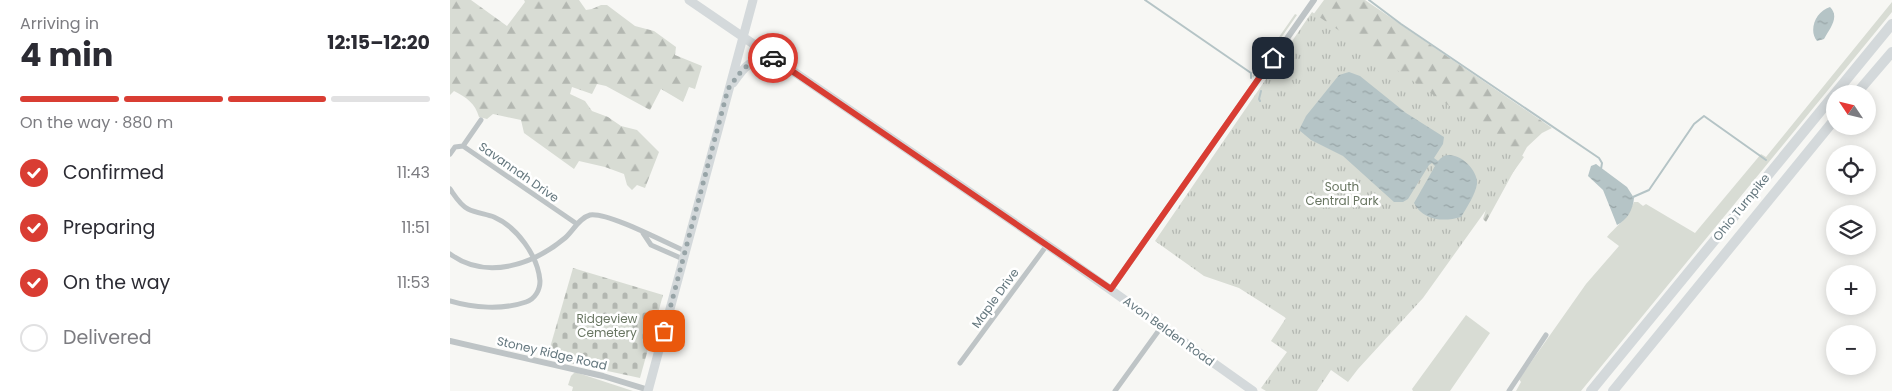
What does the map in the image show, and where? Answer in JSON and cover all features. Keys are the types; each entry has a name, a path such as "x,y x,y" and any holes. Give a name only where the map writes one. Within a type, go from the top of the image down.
{"highway":[{"name":"Ohio Turnpike","path":"1591,391 1892,24"},
{"path":"1864,85 1892,52"},
{"name":"Ohio Turnpike","path":"1613,391 1826,131"}],"main road":[{"name":"Avon Belden Road","path":"689,0 1111,289 1253,391"},
{"path":"648,390 753,0"},
{"path":"728,89 750,63 756,60 774,58"}],"street":[{"path":"1111,289 1314,0"},
{"path":"463,146 480,120"},
{"name":"Savannah Drive","path":"450,154 455,147 463,146 577,224"},
{"path":"450,189 460,202 469,209 495,218 522,240 533,259 540,284 538,291 532,299 518,304 487,308 450,301"},
{"path":"450,254 461,261 479,266 506,268 533,259 551,250 584,218 591,215 600,215 643,232 684,255"},
{"name":"Maple Drive","path":"960,363 1047,245"},
{"path":"1115,391 1162,325"},
{"path":"1509,391 1546,335"},
{"name":"Stoney Ridge Road","path":"450,341 590,372 648,390"}],"green space":[{"path":"450,0 471,0 507,26 525,2 524,0 579,0 586,10 607,5 635,26 654,31 676,47 675,55 702,66 695,89 689,87 683,102 661,89 650,110 606,86 597,84 592,94 572,87 570,94 585,101 592,111 608,117 621,126 637,130 659,152 645,188 637,185 632,190 627,185 624,174 605,167 579,161 574,169 524,133 521,120 493,114 487,119 479,117 473,104 467,99 454,91 450,95"},
{"path":"1324,0 1365,0 1552,128 1542,133 1527,147 1486,222 1483,219 1490,196 1310,19"},
{"path":"1892,2 1892,12 1832,85 1826,85 1826,92 1581,391 1516,391 1521,382 1519,379 1586,284 1619,246 1607,237 1625,218 1634,202 1638,202 1643,206 1646,204 1695,233 1761,154 1766,157"},
{"name":"South Central Park","path":"1312,12 1524,157 1423,298 1348,382 1331,370 1317,391 1266,391 1261,388 1287,352 1271,341 1286,318 1239,288 1204,276 1155,241"},
{"path":"1295,14 1297,15 1253,78 1252,76"},
{"name":"Ridgeview Cemetery","path":"573,268 663,295 640,378 547,358"},
{"path":"1466,315 1490,333 1450,391 1413,391 1412,389"},
{"path":"575,372 633,391 572,391 573,387 568,385 571,376"}],"water":[{"path":"1830,7 1834,15 1833,23 1824,39 1817,41 1814,37 1813,26 1821,12"},
{"path":"1349,72 1360,76 1406,113 1444,137 1443,144 1434,158 1438,161 1445,156 1453,155 1463,160 1472,168 1477,184 1473,197 1461,217 1441,220 1434,219 1418,209 1414,203 1435,166 1432,163 1408,199 1403,202 1394,202 1343,156 1311,140 1299,130 1306,116 1339,75"},
{"path":"1596,164 1627,187 1634,198 1629,214 1617,225 1603,190 1588,176 1591,166"}],"waterway":[{"path":"1145,0 1251,73 1251,78"},
{"path":"1369,0 1401,24 1599,158 1602,163 1601,169"},
{"path":"1260,101 1261,91"},
{"path":"1633,197 1649,190 1694,124 1704,116 1766,160"}],"way so far":[{"path":"664,331 728,89 750,63 763,58 773,58"}],"route":[{"path":"773,58 1111,289 1273,58"}]}
